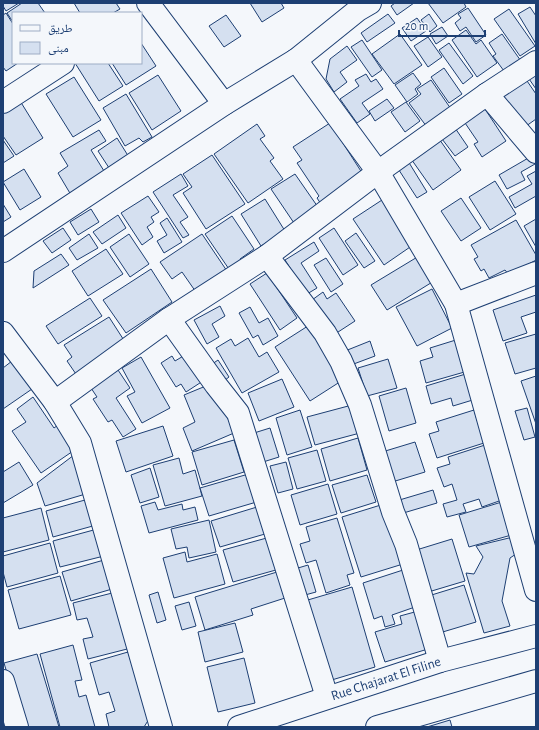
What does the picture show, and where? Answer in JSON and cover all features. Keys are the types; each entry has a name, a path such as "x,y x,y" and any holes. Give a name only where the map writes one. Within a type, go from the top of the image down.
{"street":[{"path":"3,251 224,104 296,60 361,5"},
{"path":"147,8 224,104"},
{"path":"296,60 378,172 456,304 536,590"},
{"path":"55,402 169,319 267,256 378,172 487,94 536,62"},
{"path":"3,102 61,64"},
{"path":"487,94 536,152"},
{"path":"267,256 325,333 340,361 360,405 393,512 406,544 440,661"},
{"path":"456,304 536,273"},
{"path":"169,319 238,413 327,698"},
{"path":"3,333 55,402 80,443 161,727"},
{"name":"Rue Chajarat El Filine","path":"239,727 440,661 536,636"},
{"path":"3,681 17,727"},
{"path":"377,727 536,681"}],"building":[{"path":"3,3 19,3 6,11"},
{"path":"22,3 38,3 44,12 12,12 12,20 7,13"},
{"path":"74,3 116,3 120,9 115,12 79,12"},
{"path":"250,3 281,3 284,8 262,22"},
{"path":"395,3 414,3 397,15 391,6"},
{"path":"428,3 464,3 466,7 443,23"},
{"path":"530,7 536,16 536,44 518,14"},
{"path":"468,8 486,35 476,42 466,27 460,31 455,23 461,18 458,14"},
{"path":"509,9 535,46 520,56 494,19"},
{"path":"6,13 12,22 12,64 16,64 6,71 3,67 3,15"},
{"path":"388,14 395,23 367,42 361,33"},
{"path":"429,14 437,26 430,32 421,20"},
{"path":"226,15 241,36 224,47 209,26"},
{"path":"417,18 426,31 411,41 402,28"},
{"path":"442,27 448,36 436,44 430,34"},
{"path":"466,30 476,44 481,40 497,63 477,77 452,40"},
{"path":"400,34 422,65 394,84 372,54"},
{"path":"502,34 523,64 504,71 493,56 496,54 489,43"},
{"path":"428,37 442,57 428,67 414,46"},
{"path":"362,40 382,70 372,77 351,47"},
{"path":"449,43 473,76 463,84 439,50"},
{"path":"142,45 156,66 126,85 113,64 142,64"},
{"path":"347,46 357,60 340,72 347,82 334,92 326,79 330,59"},
{"path":"76,64 109,64 123,86 99,101"},
{"path":"444,68 462,94 449,103 431,77"},
{"path":"536,70 536,89 527,76"},
{"path":"413,73 421,84 415,89 418,94 407,102 395,85"},
{"path":"366,74 371,82 376,79 383,89 362,103 370,114 357,123 340,99 359,86 355,80"},
{"path":"158,75 181,111 152,130 129,93"},
{"path":"74,77 101,120 73,137 46,94"},
{"path":"525,78 536,94 536,119 522,129 500,96"},
{"path":"431,80 451,109 427,127 409,103 421,94 417,89"},
{"path":"126,94 152,137 143,142 139,138 125,146 103,108"},
{"path":"17,96 43,138 16,155 3,136 3,104"},
{"path":"387,99 394,108 375,121 369,111"},
{"path":"406,102 420,121 405,132 391,112"},
{"path":"483,106 506,141 482,157 474,144 478,142 463,120"},
{"path":"330,123 366,179 323,207 317,198 319,196 297,163 302,160 293,147"},
{"path":"257,124 265,136 260,139 274,158 270,161 283,179 248,203 214,154"},
{"path":"453,125 468,147 455,156 439,135"},
{"path":"99,130 106,141 91,150 109,179 74,200 58,173 68,166 60,153"},
{"path":"437,136 461,170 433,190 409,156"},
{"path":"117,138 132,162 113,174 98,151"},
{"path":"3,140 14,156 3,163"},
{"path":"212,155 245,204 206,229 183,193 192,187 183,174"},
{"path":"530,157 535,164 521,172 525,180 507,189 499,175"},
{"path":"408,161 427,192 417,198 397,167"},
{"path":"24,169 41,197 20,210 3,182"},
{"path":"536,171 536,196 515,208 509,197 532,184 527,176"},
{"path":"181,174 188,186 173,195 188,217 180,222 189,235 183,238 153,192"},
{"path":"295,174 320,210 296,226 271,189"},
{"path":"495,181 516,214 490,230 469,197"},
{"path":"148,196 159,212 151,217 154,222 147,227 153,237 142,245 121,213"},
{"path":"461,198 481,228 461,241 441,211"},
{"path":"265,199 285,231 261,246 241,214"},
{"path":"382,200 413,245 384,265 353,219"},
{"path":"3,204 11,217 3,222"},
{"path":"91,209 99,222 78,235 70,222"},
{"path":"118,215 126,228 102,244 93,232"},
{"path":"232,216 254,249 240,259 245,267 233,275 205,234"},
{"path":"167,218 182,242 164,253 157,241 167,235 160,223"},
{"path":"536,219 536,247 524,226"},
{"path":"516,220 536,255 536,260 509,275 505,270 489,278 484,269 481,271 474,259 478,257 471,245"},
{"path":"63,228 71,240 52,253 43,241"},
{"path":"334,228 358,265 343,275 319,238"},
{"path":"356,233 375,261 364,268 345,241"},
{"path":"89,234 98,248 77,260 69,248"},
{"path":"129,234 149,264 130,277 110,247"},
{"path":"202,234 229,274 198,295 182,272 172,279 160,262"},
{"path":"314,242 319,251 301,263 317,288 307,294 285,260"},
{"path":"106,249 123,274 88,296 72,271"},
{"path":"61,254 69,265 33,288 34,271"},
{"path":"419,256 434,281 387,310 371,285"},
{"path":"326,258 343,284 331,292 314,265"},
{"path":"151,269 172,302 126,333 103,300"},
{"path":"267,273 297,318 280,330 250,284"},
{"path":"432,289 452,328 417,346 396,307"},
{"path":"323,292 327,299 336,293 355,321 335,334 312,300"},
{"path":"536,295 536,312 521,317 527,333 503,341 493,310"},
{"path":"90,298 102,316 58,344 46,326"},
{"path":"220,306 225,316 212,324 219,337 207,344 194,320"},
{"path":"250,307 259,323 268,318 278,336 263,345 258,335 253,338 239,313"},
{"path":"109,317 127,345 78,377 67,361 72,357 64,345"},
{"path":"311,324 346,378 310,401 275,347"},
{"path":"536,334 536,368 515,374 505,343"},
{"path":"248,338 259,357 267,352 279,372 242,393 216,348 231,339 235,346"},
{"path":"459,339 468,371 426,383 420,361 433,357 430,348"},
{"path":"370,341 375,356 351,365 345,351"},
{"path":"190,352 206,379 186,392 181,384 176,387 161,363 172,356 175,361"},
{"path":"141,357 170,408 142,423 127,396 135,392 122,368"},
{"path":"388,359 397,388 367,396 358,368"},
{"path":"218,360 229,377 220,384 208,367"},
{"path":"12,361 32,389 3,409 3,368"},
{"path":"118,370 130,388 116,398 136,429 123,437 112,420 108,422 93,399 97,397 91,388"},
{"path":"469,373 476,399 453,406 451,398 431,404 426,386"},
{"path":"536,376 536,424 521,381"},
{"path":"282,379 294,407 259,421 248,393"},
{"path":"213,383 234,433 192,451 183,428 195,422 184,395"},
{"path":"406,388 416,423 389,431 379,396"},
{"path":"33,397 54,428 58,425 76,449 41,473 12,431 26,422 17,409"},
{"path":"352,405 360,433 315,445 307,417"},
{"path":"527,408 535,437 524,440 515,411"},
{"path":"300,410 312,447 287,455 276,418"},
{"path":"474,410 484,443 437,458 429,434 439,431 436,422"},
{"path":"163,426 173,456 126,472 116,441"},
{"path":"270,428 279,457 263,462 254,433"},
{"path":"358,438 367,470 330,481 321,449"},
{"path":"234,440 244,472 202,485 192,452"},
{"path":"415,442 425,472 392,482 382,452"},
{"path":"485,445 502,500 482,507 479,499 463,504 466,512 447,517 443,504 457,500 452,484 444,487 437,468 450,464 448,457"},
{"path":"317,450 326,481 297,489 288,458"},
{"path":"74,455 89,493 45,506 37,483"},
{"path":"179,458 183,474 195,470 202,496 165,506 153,465"},
{"path":"19,462 33,485 3,503 3,472"},
{"path":"286,462 293,489 278,493 270,466"},
{"path":"150,468 159,497 140,503 131,475"},
{"path":"252,473 260,501 209,516 200,488"},
{"path":"367,475 376,502 341,513 332,485"},
{"path":"328,484 337,514 300,525 291,495"},
{"path":"433,490 437,503 400,514 396,501"},
{"path":"92,498 100,524 53,537 46,511"},
{"path":"505,501 515,534 469,547 459,515"},
{"path":"155,502 158,510 182,504 183,510 195,507 198,520 149,533 141,506"},
{"path":"384,504 403,564 361,577 342,517"},
{"path":"257,507 265,534 220,547 211,521"},
{"path":"41,508 49,540 3,552 3,518"},
{"path":"337,518 354,573 347,575 350,585 326,593 316,560 306,563 300,544 310,541 306,527"},
{"path":"209,520 216,552 189,558 187,547 176,549 171,529"},
{"path":"101,528 108,555 60,567 53,541"},
{"path":"274,536 283,568 233,582 223,550"},
{"path":"513,537 519,552 510,558 502,601 510,626 484,633 466,573 474,574 483,557 476,546"},
{"path":"452,539 465,581 425,593 413,551"},
{"path":"50,543 58,573 7,587 3,572 3,556"},
{"path":"185,552 187,562 217,554 225,584 174,598 163,558"},
{"path":"111,558 119,587 71,601 62,572"},
{"path":"308,565 316,592 305,595 298,568"},
{"path":"403,570 415,607 392,615 395,624 385,627 382,616 374,619 363,583"},
{"path":"277,572 285,598 251,609 253,615 205,630 195,597"},
{"path":"60,576 71,615 19,629 8,590"},
{"path":"464,585 476,622 436,634 425,597"},
{"path":"352,587 375,667 325,682 301,602"},
{"path":"120,591 135,647 88,659 83,639 93,637 87,618 77,620 73,603"},
{"path":"158,592 166,620 157,623 149,595"},
{"path":"189,602 196,626 182,630 175,606"},
{"path":"422,610 428,649 385,662 375,632 402,624 400,616"},
{"path":"235,623 243,652 205,662 198,632"},
{"path":"73,645 82,680 75,681 79,697 86,695 95,727 60,727 40,654"},
{"path":"128,652 149,719 144,727 109,727 106,714 115,711 109,692 99,695 90,663"},
{"path":"37,654 59,727 23,727 4,663"},
{"path":"244,658 255,703 218,712 207,667"},
{"path":"450,720 452,727 427,727"}]}
